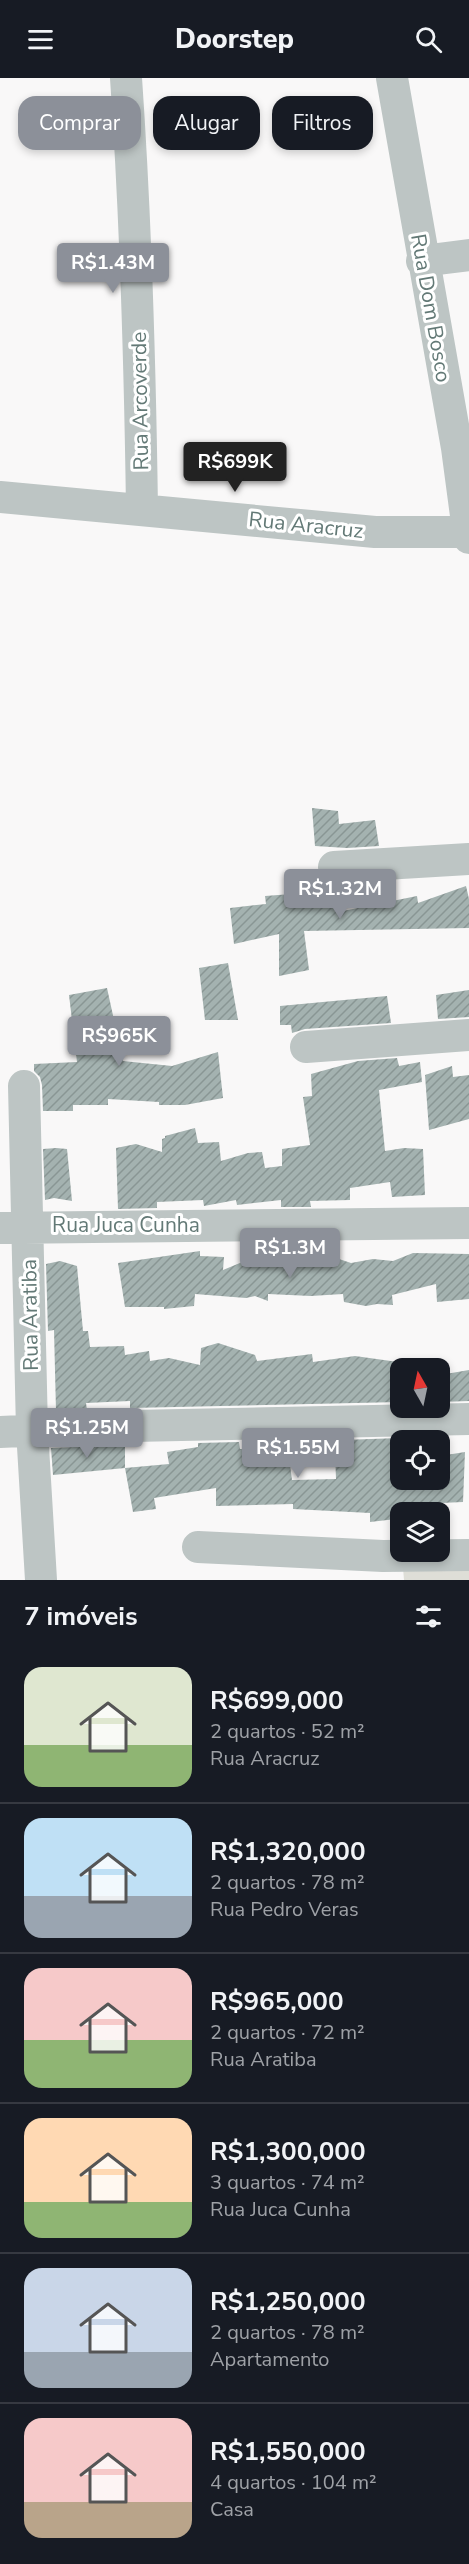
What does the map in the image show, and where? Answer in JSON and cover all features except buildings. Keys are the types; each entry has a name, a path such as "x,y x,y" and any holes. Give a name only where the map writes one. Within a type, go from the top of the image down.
{"street":[{"name":"Rua Arcoverde","path":"126,78 139,332 142,509"},
{"name":"Rua Dom Bosco","path":"392,78 422,261 463,447 469,535"},
{"path":"422,261 469,255"},
{"name":"Rua Aracruz","path":"0,497 375,532 469,535"},
{"path":"334,867 469,859"},
{"path":"306,1047 469,1035"},
{"name":"Rua Aratiba","path":"24,1086 14,1227 32,1430 41,1580"},
{"name":"Rua Juca Cunha","path":"14,1227 469,1223"},
{"path":"0,1432 469,1419"},
{"path":"198,1546 384,1568 469,1555"}],"shaded area":[{"path":"469,1566 469,1580 404,1580 403,1568"}]}
